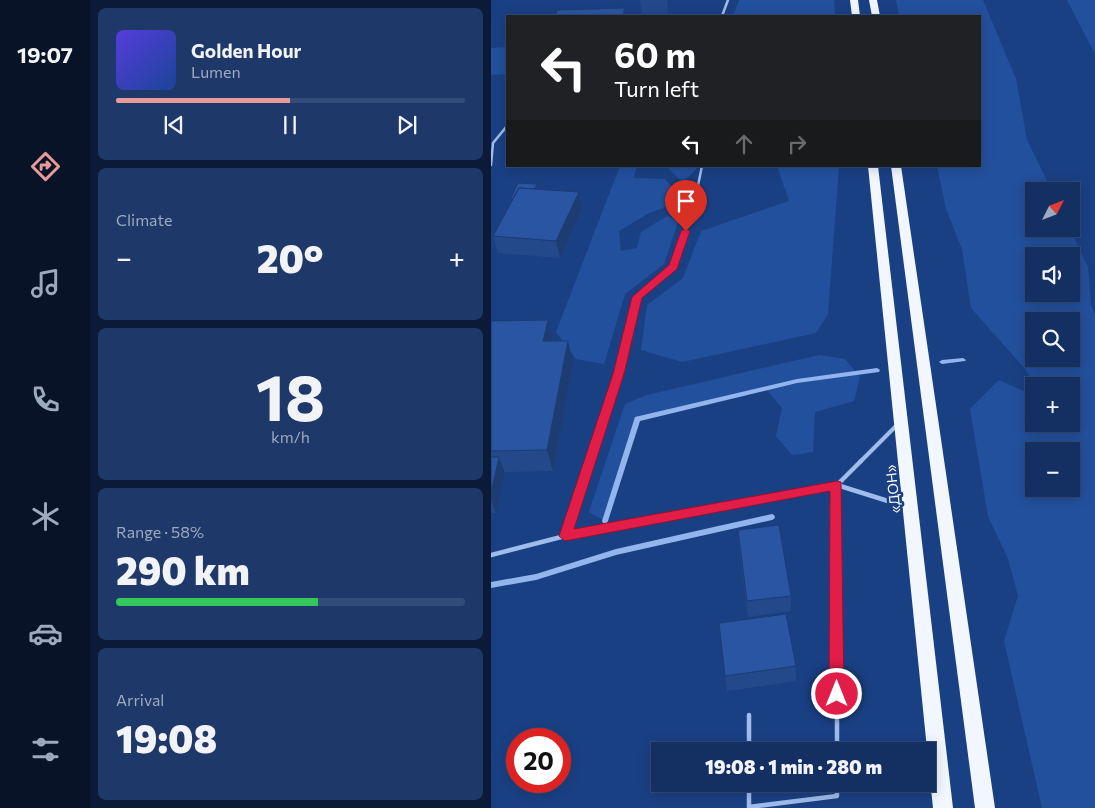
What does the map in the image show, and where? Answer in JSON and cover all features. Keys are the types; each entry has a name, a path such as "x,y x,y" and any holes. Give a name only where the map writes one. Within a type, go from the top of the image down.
{"highway":[{"path":"854,0 856,15"},
{"path":"873,0 875,15"},
{"name":"«ДОН»","path":"873,167 943,808"},
{"path":"896,167 985,808"}],"lane":[{"path":"722,15 728,0"},
{"path":"491,165 493,143 506,127"},
{"path":"565,536 619,374 637,297 674,267 692,213 703,167"},
{"path":"837,742 837,485 902,420"},
{"path":"491,555 565,536 837,485 911,508"},
{"path":"749,715 749,742"},
{"path":"749,792 749,807 837,796 837,792"}],"shaded area":[{"path":"739,0 834,0 835,15 733,15"},
{"path":"896,0 983,0 1016,79 1027,140 1048,182 1025,182 1025,238 1074,238 1079,247 1025,247 1025,302 1080,302 1080,250 1088,267 1091,305 1095,315 1095,808 1042,808 1004,641 1018,596 1008,559 988,516 970,409 999,380 1025,391 1025,432 1080,432 1080,377 1030,377 1026,370 971,308 962,249 946,209 937,167 981,167 981,15 899,15"},
{"path":"1067,0 1095,0 1095,54"},
{"path":"506,47 506,74 491,75 491,48"},
{"path":"620,167 637,167 634,178 665,179 683,201 649,213 619,231 621,251 637,248 641,232 667,216 679,219 664,264 625,294 604,364 576,359 556,332"},
{"path":"667,167 695,167 696,169 683,183"},
{"path":"777,167 839,167 828,314 816,333 682,362 641,350 647,305 683,278 701,231 789,201"},
{"path":"819,355 845,359 860,377 854,401 815,412 813,452 792,455 776,436 782,408 765,388 637,419 605,521 589,512 625,404 647,395"}],"building":[{"path":"625,8 623,15 555,15 557,10"},
{"path":"518,183 537,184 535,189 519,188 513,198 511,198"},
{"path":"519,188 579,192 556,241 493,236"},
{"path":"548,320 543,341 568,341 547,450 491,451 491,321"},
{"path":"491,457 499,457 491,493"},
{"path":"779,525 791,596 747,601 738,530"},
{"path":"786,614 796,666 725,676 719,623"}],"waterway":[{"path":"942,362 963,360"},
{"path":"605,521 637,419 797,381 877,370"},
{"path":"491,585 536,577 616,552 772,517"}],"route":[{"path":"686,231 674,267 637,297 619,374 565,536 837,485 837,694"}]}
